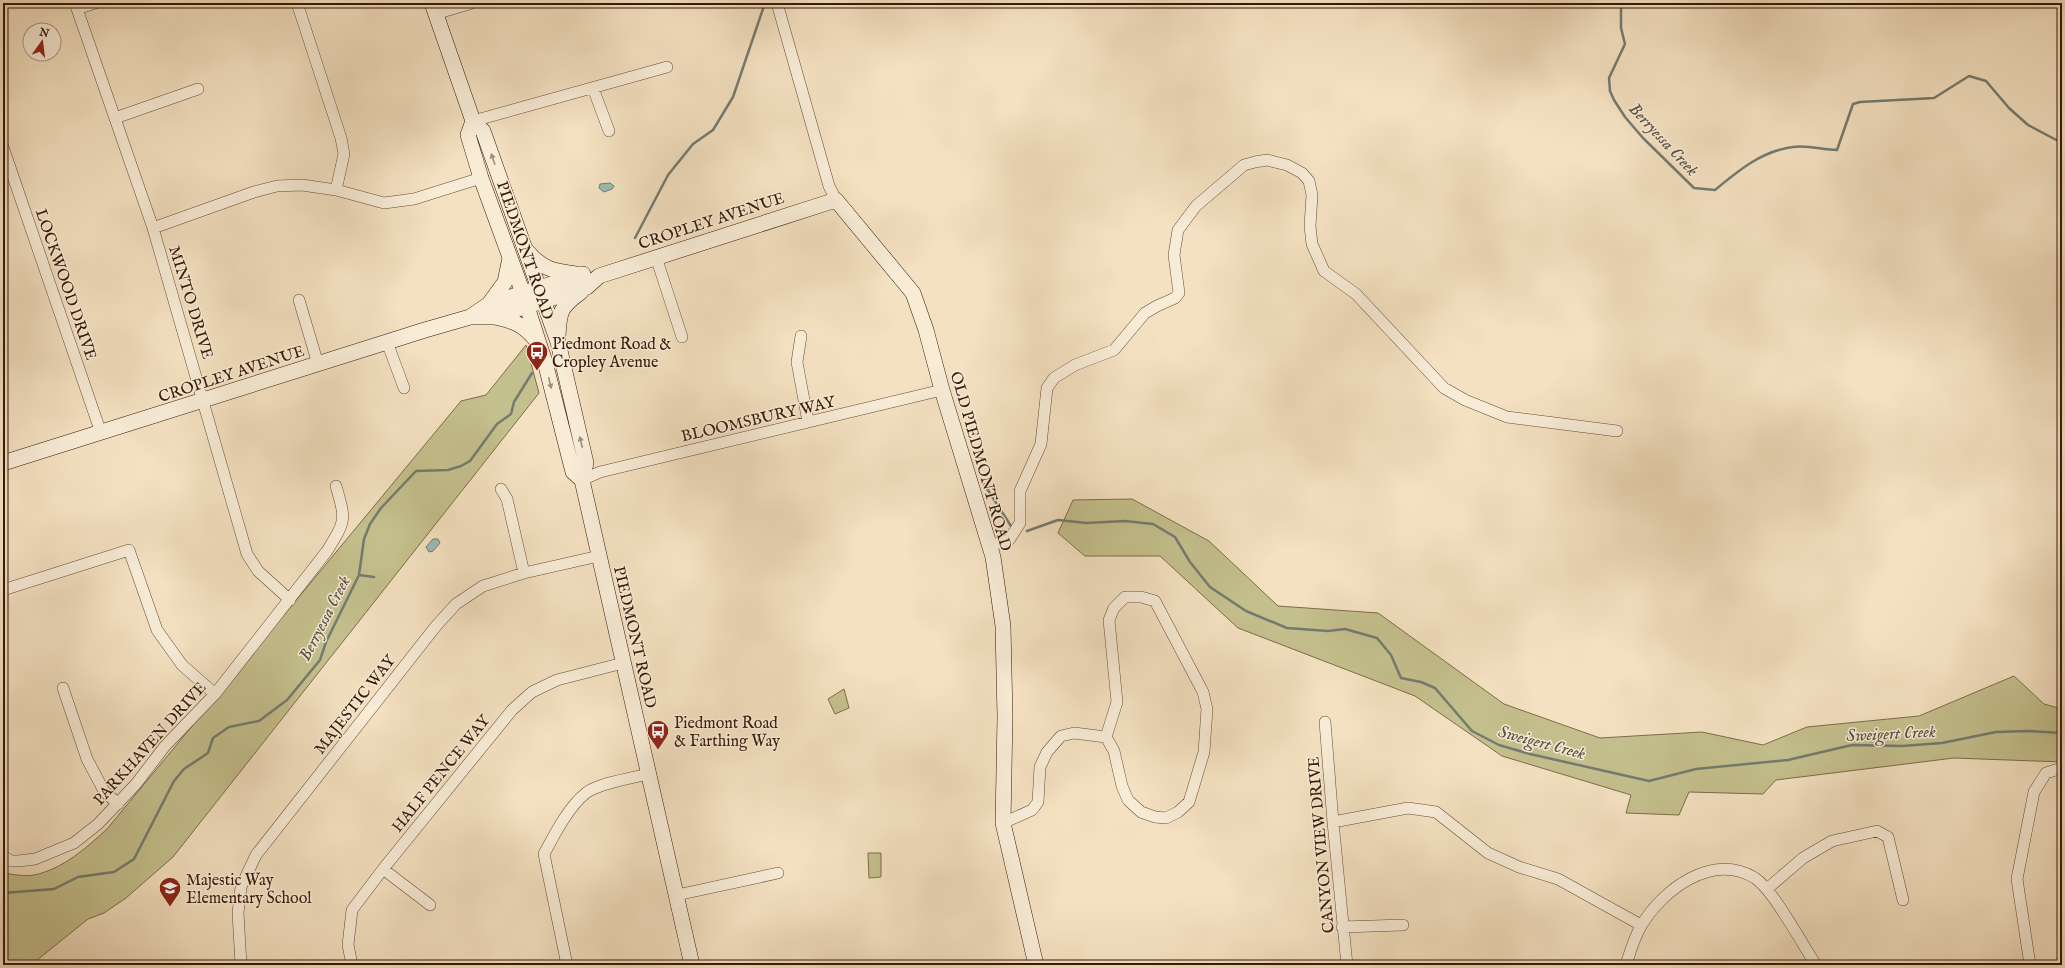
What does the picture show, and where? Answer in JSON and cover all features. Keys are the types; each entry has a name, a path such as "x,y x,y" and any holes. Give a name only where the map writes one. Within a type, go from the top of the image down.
{"street":[{"path":"76,6 95,3"},
{"path":"297,3 341,138 344,154 336,190"},
{"path":"434,8 472,3"},
{"name":"OLD PIEDMONT ROAD","path":"777,3 829,186 836,200 913,293 926,330 942,390 993,557 1003,626 1005,717 1003,823 1036,965"},
{"name":"MINTO DRIVE","path":"76,6 153,228 204,400 247,554 258,571 290,600"},
{"name":"PIEDMONT ROAD","path":"434,8 474,121 484,131 558,342 586,463 582,480 692,965"},
{"path":"474,121 667,67"},
{"path":"593,88 610,131"},
{"path":"115,118 198,89"},
{"name":"PIEDMONT ROAD","path":"474,121 468,135 481,178 510,255 540,345 573,472 582,480"},
{"name":"LOCKWOOD DRIVE","path":"3,146 100,433"},
{"path":"989,546 1009,540 1020,523 1020,491 1041,444 1048,388 1054,378 1075,365 1114,350 1145,313 1176,298 1179,293 1174,255 1178,230 1196,206 1244,165 1255,162 1267,160 1287,165 1302,174 1309,181 1312,195 1310,226 1312,244 1324,271 1356,294 1444,388 1465,400 1506,416 1617,431"},
{"path":"153,228 254,192 277,186 302,185 336,190 384,203 414,199 481,178"},
{"name":"CROPLEY AVENUE","path":"3,464 836,200"},
{"path":"524,247 532,257 546,268 585,280 566,303 559,318 558,342"},
{"path":"510,255 505,282 491,310 526,328 540,345"},
{"path":"656,257 682,337"},
{"path":"299,300 318,364"},
{"path":"801,336 797,362 808,422"},
{"path":"387,342 404,388"},
{"name":"BLOOMSBURY WAY","path":"582,480 600,472 942,390"},
{"name":"PARKHAVEN DRIVE","path":"3,856 11,861 35,859 74,843 98,824 136,784 165,746 215,694 327,551 340,530 344,520 343,510 336,486"},
{"path":"501,489 507,499 524,573"},
{"path":"3,590 129,550 157,630 182,665 215,694"},
{"name":"MAJESTIC WAY","path":"241,965 238,913 240,893 256,855 436,626 456,604 483,586 524,573 599,556"},
{"path":"1125,597 1141,597 1155,601 1203,692 1207,709 1204,752 1188,802 1178,812 1166,818 1155,817 1141,812 1128,800 1122,786 1114,752 1106,737 1117,702 1109,620 1114,608 1125,597"},
{"name":"HALF PENCE WAY","path":"352,965 348,945 352,910 383,869 517,705 532,692 556,680 623,663"},
{"path":"63,688 87,759 104,790 118,804"},
{"name":"CANYON VIEW DRIVE","path":"1325,722 1342,927 1347,965"},
{"path":"1003,823 1032,810 1038,802 1040,767 1047,752 1061,736 1074,733 1106,737"},
{"path":"2030,965 2017,879 2034,792 2046,773 2062,768"},
{"path":"567,965 544,854 561,823 587,793 613,782 648,774"},
{"path":"1333,822 1408,808 1436,812 1488,853 1519,868 1558,879 1641,925"},
{"path":"1768,889 1803,858 1832,840 1877,831 1888,837 1903,900"},
{"path":"383,869 430,905"},
{"path":"1626,965 1630,950 1641,925 1662,898 1679,885 1696,875 1724,869 1740,872 1755,878 1768,889 1816,965"},
{"path":"677,895 778,873"},
{"path":"1342,927 1403,925"}],"shaded area":[{"path":"526,345 539,393 173,857 126,898 104,913 88,919 31,965 3,965 3,873 30,876 55,868 74,857 107,829 461,401 486,395"},
{"path":"1132,499 1209,541 1278,606 1378,613 1504,704 1600,738 1702,732 1763,745 1807,727 1919,716 2014,676 2044,704 2062,709 2062,762 1954,758 1776,780 1763,794 1689,792 1679,815 1626,813 1631,795 1502,756 1415,696 1238,628 1160,556 1085,556 1058,533 1073,500"},
{"path":"844,689 849,708 835,714 828,699"},
{"path":"868,853 881,853 881,877 869,878"}],"water":[{"path":"610,183 614,186 612,189 604,192 599,188 600,184"},
{"path":"433,539 438,539 440,543 433,551 429,552 426,547"}],"waterway":[{"name":"Berryessa Creek","path":"635,238 668,175 693,144 713,130 733,97 765,3"},
{"name":"Berryessa Creek","path":"1622,3 1621,28 1625,44 1609,78 1610,91 1625,117 1643,138 1694,188 1715,190 1751,162 1782,149 1804,147 1837,150 1853,104 1860,102 1934,98 1969,76 1986,81 2009,108 2028,125 2062,143"},
{"name":"Berryessa Creek","path":"3,893 54,889 78,877 114,872 134,859 174,781 184,769 208,753 213,738 229,727 259,721 287,700 320,660 326,642 359,575 364,539 370,524 381,508 416,471 448,470 461,466 470,461 497,424 511,414 514,402 532,373"},
{"name":"Sweigert Creek","path":"984,484 1011,526"},
{"name":"Sweigert Creek","path":"1027,531 1058,520 1086,523 1125,521 1153,524 1175,537 1190,562 1210,587 1246,611 1287,628 1328,631 1345,629 1377,638 1391,655 1401,678 1421,682 1435,688 1472,731 1499,745 1530,754 1649,781 1696,769 1788,760 1852,745 1902,746 1942,743 1996,732 2028,731 2062,733"},
{"name":"Sweigert Creek","path":"359,575 374,577"}],"place":[{"name":"Piedmont Road & Cropley Avenue","path":"537,372"},
{"name":"Piedmont Road & Farthing Way","path":"658,750"},
{"name":"Majestic Way Elementary School","path":"170,908"}]}
